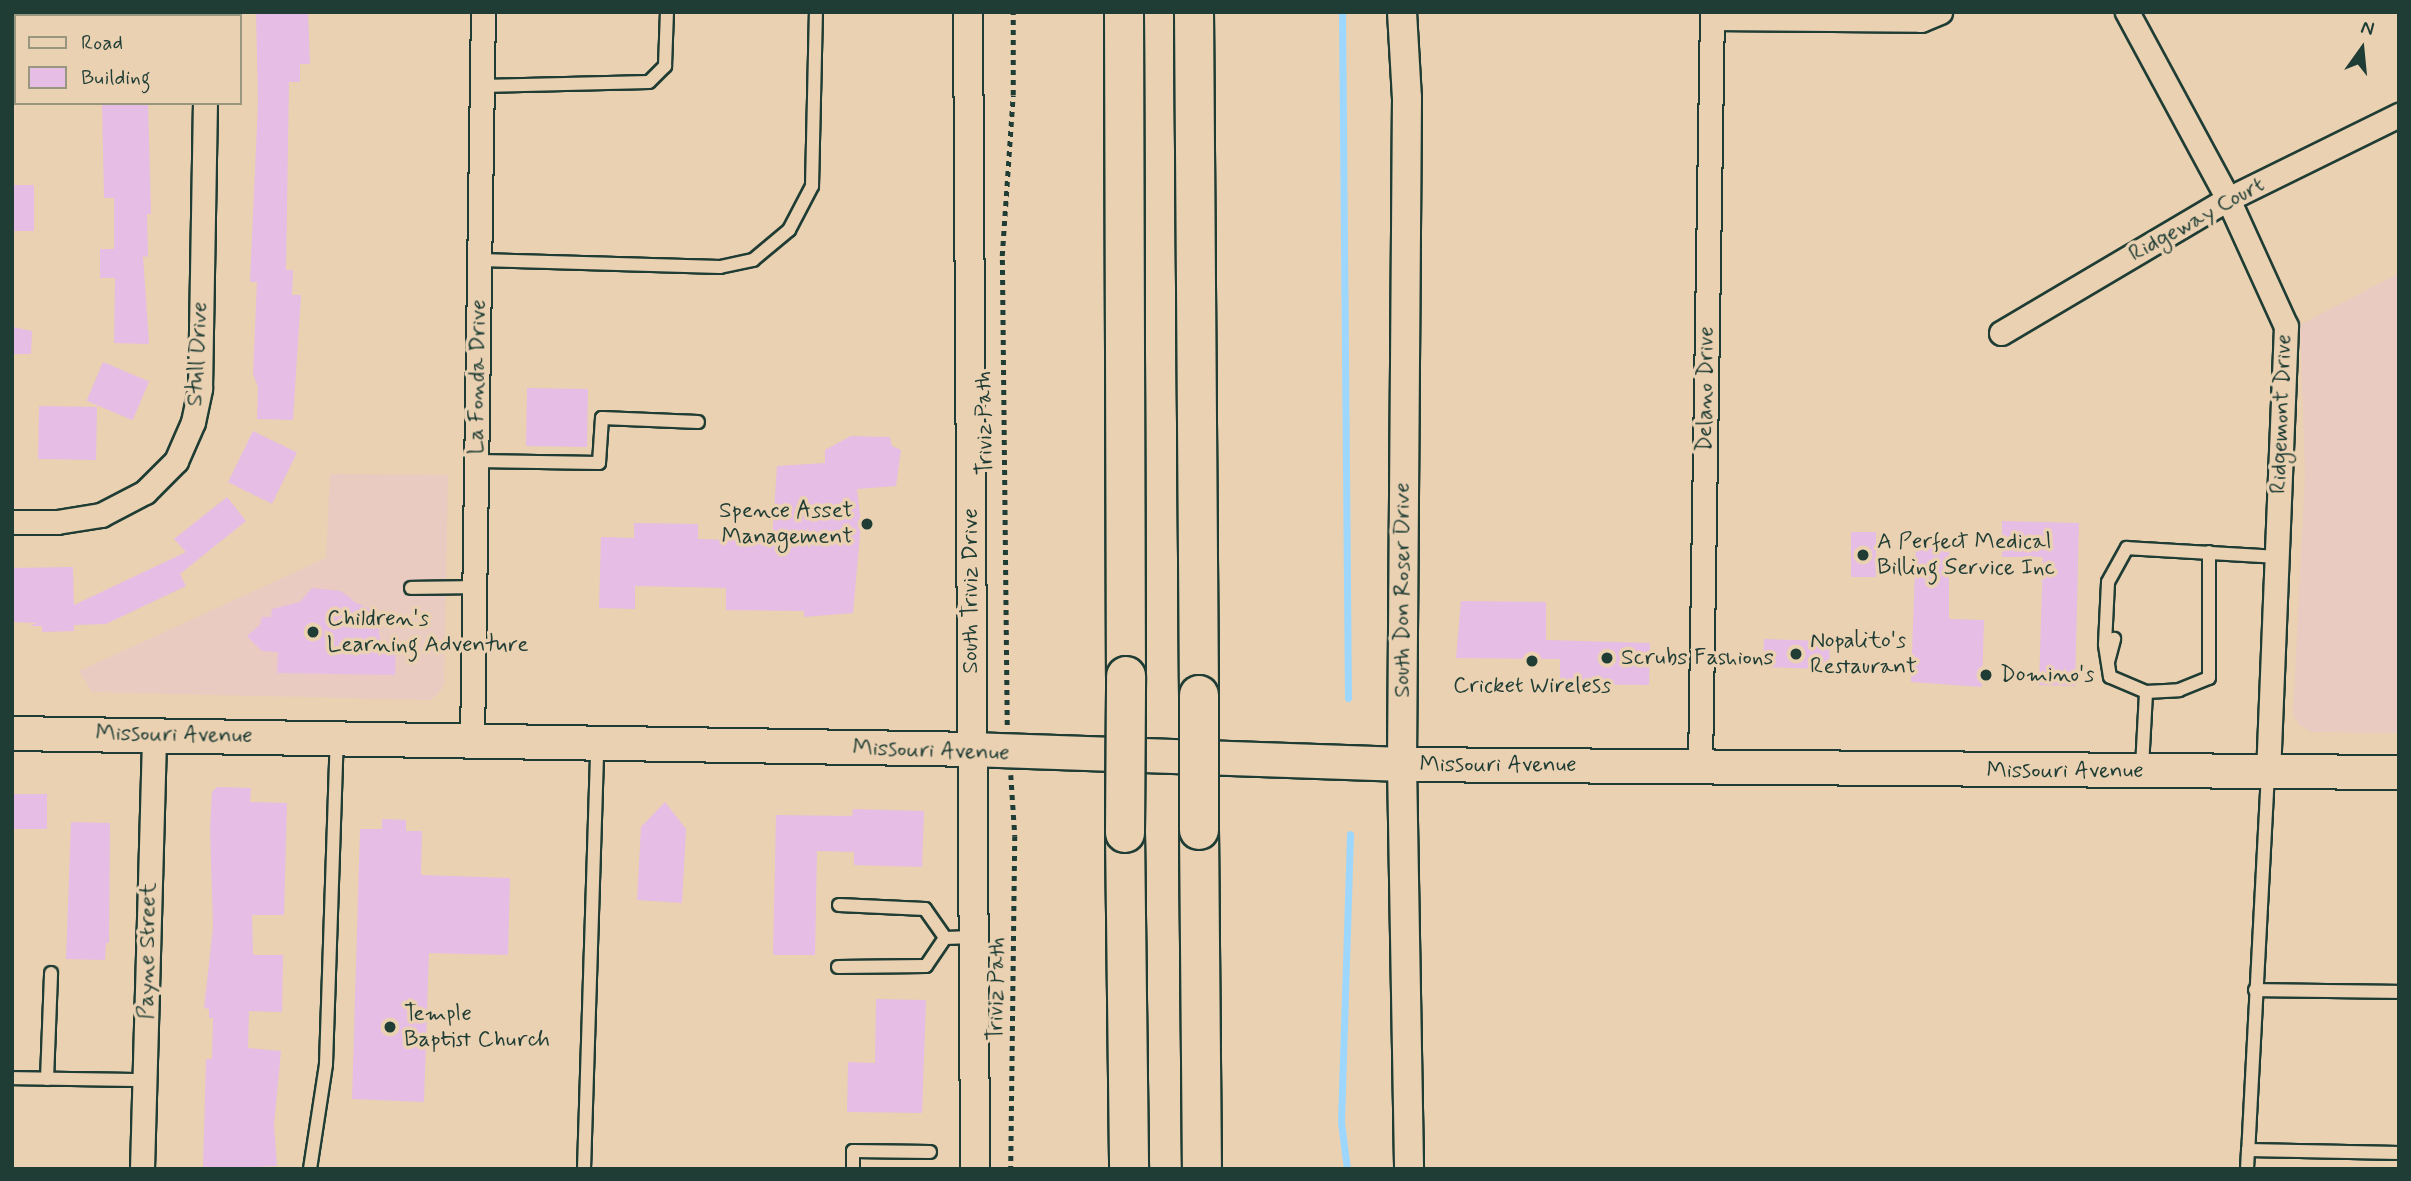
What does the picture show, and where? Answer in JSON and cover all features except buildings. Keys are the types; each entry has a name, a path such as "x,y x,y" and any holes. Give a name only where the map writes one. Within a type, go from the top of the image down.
{"highway":[{"path":"1124,12 1125,833 1129,1169"},
{"path":"1195,12 1202,1169"}],"main road":[{"name":"Missouri Avenue","path":"12,733 972,750 1402,764 2399,772"}],"street":[{"name":"La Fonda Drive","path":"472,741 484,12"},
{"name":"South Triviz Drive","path":"968,12 975,1169"},
{"name":"South Don Roser Drive","path":"1402,12 1407,97 1402,764 1409,1169"},
{"path":"1712,15 1921,20 1940,12"},
{"name":"Ridgemont Drive","path":"2127,12 2228,200 2286,326 2268,769"},
{"name":"Delano Drive","path":"1700,766 1712,15"},
{"name":"Stull Drive","path":"12,522 57,522 101,515 145,492 180,451 193,422 200,388 205,105"},
{"name":"Ridgeway Court","path":"2001,333 2228,200 2399,116"},
{"name":"Payne Street","path":"142,1169 154,734"}],"lane":[{"path":"482,86 649,82 665,66 667,12"},
{"path":"480,260 720,267 753,260 789,230 812,186 816,12"},
{"path":"477,461 599,463 602,418 698,422"},
{"path":"2209,552 2209,678 2179,690 2146,692 2110,677 2108,582 2127,548 2209,552 2277,557"},
{"path":"411,588 475,587"},
{"path":"2108,595 2114,624"},
{"path":"2108,663 2114,639"},
{"path":"2142,771 2146,692"},
{"path":"310,1169 326,1064 337,738"},
{"path":"584,1169 597,744"},
{"path":"2247,1169 2268,769"},
{"path":"839,905 925,909 944,938"},
{"path":"944,938 974,937"},
{"path":"838,967 926,966 944,938"},
{"path":"47,1079 51,973"},
{"path":"2255,990 2399,992"},
{"path":"12,1078 145,1080"},
{"path":"2248,1150 2399,1153"},
{"path":"853,1169 853,1151 930,1152"}],"path":[{"name":"Triviz Path","path":"1011,1169 1015,836 1005,688 1002,256 1013,95 1013,12"}],"shaded area":[{"path":"2399,273 2399,733 2311,732 2299,725 2293,714 2305,474 2300,325"},
{"path":"330,474 448,475 444,685 438,694 430,700 92,692 79,671 326,558"}],"waterway":[{"path":"1342,12 1348,698"},
{"path":"1347,1169 1341,1122 1350,834"}],"place":[{"name":"Spence Asset Management","path":"867,524"},
{"name":"A Perfect Medical Billing Service Inc","path":"1863,555"},
{"name":"Children's Learning Adventure","path":"313,632"},
{"name":"Nopalito's Restaurant","path":"1796,654"},
{"name":"Scrubs Fashions","path":"1607,658"},
{"name":"Cricket Wireless","path":"1532,661"},
{"name":"Domino's","path":"1986,675"},
{"name":"Temple Baptist Church","path":"390,1027"}]}
